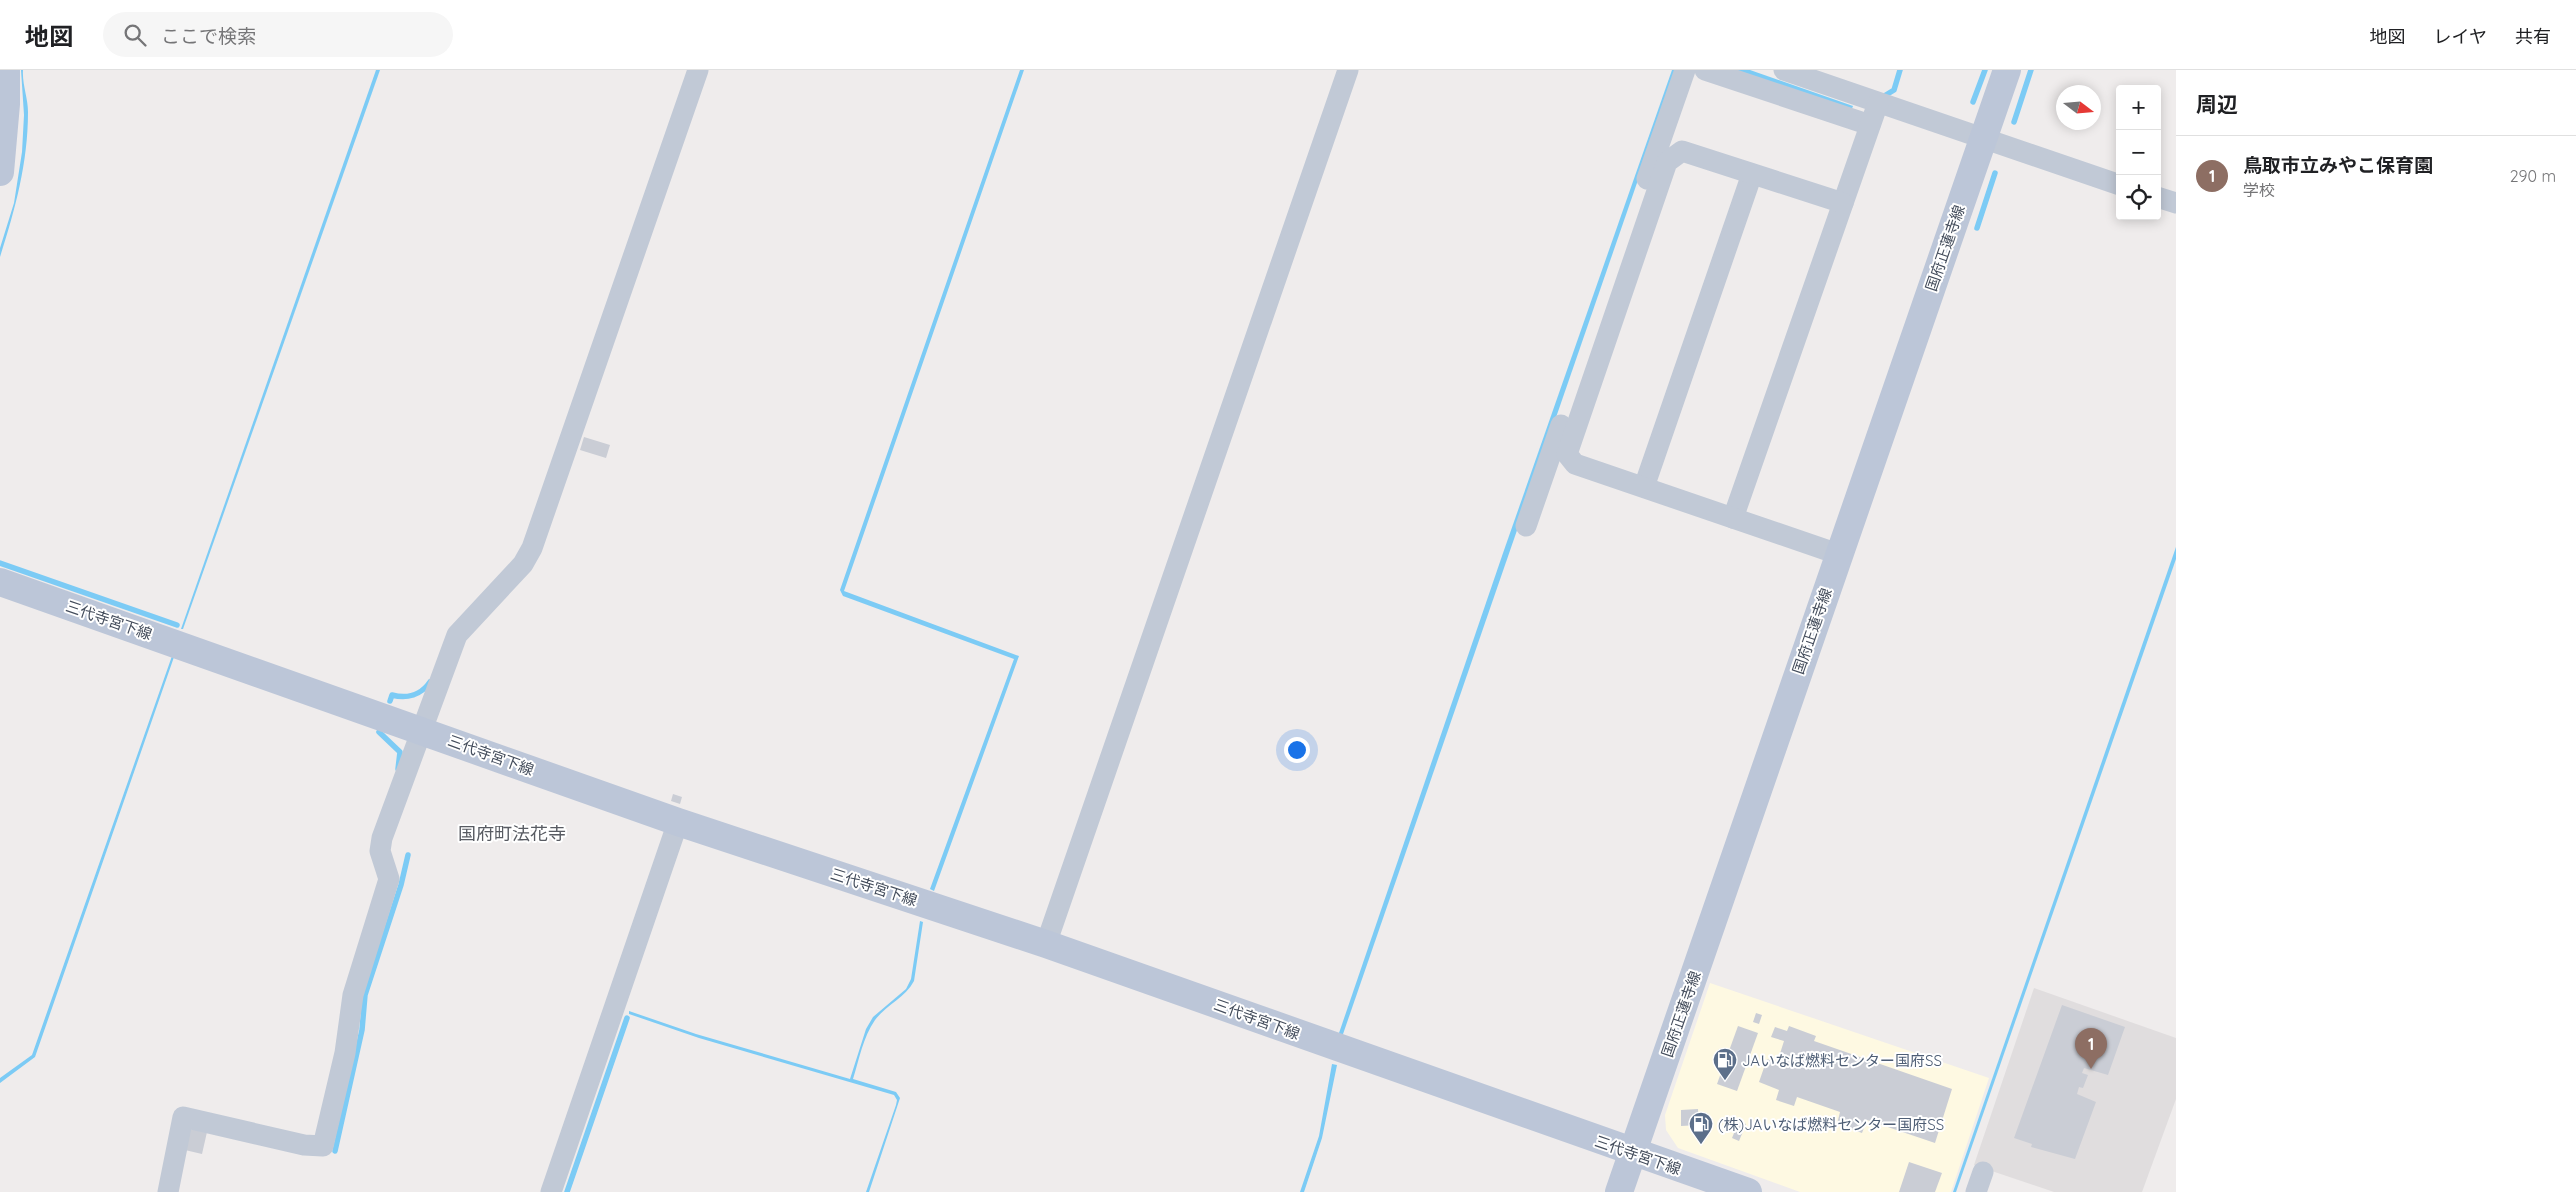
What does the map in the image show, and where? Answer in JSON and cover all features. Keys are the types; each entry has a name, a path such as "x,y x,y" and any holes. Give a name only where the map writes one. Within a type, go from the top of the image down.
{"main road":[{"path":"0,172 6,104 6,70"},
{"name":"国府正蓮寺線","path":"1619,1192 1838,554 2007,70"},
{"name":"三代寺宮下線","path":"0,582 678,822 1046,944 1633,1153 1748,1192"}],"street":[{"path":"168,1192 183,1117 304,1145 323,1146 345,1053 353,995 389,879 380,851 382,838 457,635 523,564 532,548 698,70"},
{"path":"1046,944 1348,70"},
{"path":"1526,526 1685,70"},
{"path":"1705,70 1870,125"},
{"path":"1784,70 1982,140 2116,184"},
{"path":"1733,518 1878,103"},
{"path":"1838,554 1575,464 1566,454 1667,162 1682,151 1843,204"},
{"path":"1644,487 1752,174"},
{"path":"2161,198 2176,204"},
{"path":"551,1192 678,822"},
{"path":"1976,1192 1983,1172"}],"shaded area":[{"path":"1710,983 1989,1078 1951,1192 1800,1192 1678,1148 1666,1130 1665,1115"},
{"path":"2034,988 2176,1038 2176,1099 2142,1192 2054,1192 1974,1165"}],"water":[{"path":"21,70 23,70 28,107 26,150 11,222 0,257 0,248 14,203 22,152 24,115"},
{"path":"376,70 380,70 183,629 181,629"},
{"path":"1020,70 1024,70 844,591 1019,656 934,891 930,889 1014,659 843,596 840,590"},
{"path":"1672,70 1676,70 1342,1037 1338,1036 1502,556"},
{"path":"1733,70 1750,70 1853,106 1851,111"},
{"path":"2176,547 2176,559 1956,1192 1953,1192"},
{"path":"172,656 174,657 35,1057 0,1083 0,1078 32,1055"},
{"path":"920,921 923,922 914,981 906,992 875,1020 864,1041 853,1079 896,1092 900,1098 869,1192 866,1192 896,1105 897,1100 894,1095 699,1038 629,1014 629,1011 696,1034 850,1079 866,1029 873,1017 906,989 911,979"},
{"path":"1332,1064 1337,1065 1322,1138 1304,1192 1300,1192 1319,1136"}],"building":[{"path":"584,437 610,445 606,458 580,450"},
{"path":"673,794 682,797 680,804 671,801"},
{"path":"2062,1005 2125,1027 2108,1075 2084,1068 2082,1073 2088,1075 2083,1088 2079,1087 2077,1094 2096,1102 2075,1159 2031,1147 2032,1144 2014,1138"},
{"path":"1756,1013 1762,1015 1759,1024 1753,1022"},
{"path":"1738,1026 1758,1033 1737,1091 1717,1084"},
{"path":"1789,1026 1816,1036 1814,1041 1952,1089 1935,1143 1867,1120 1862,1133 1837,1124 1840,1112 1797,1097 1794,1106 1776,1100 1779,1090 1759,1082 1767,1059 1777,1063 1784,1041 1771,1037 1775,1027 1787,1031"},
{"path":"1698,1109 1699,1125 1681,1126 1681,1110"},
{"path":"1739,1121 1746,1124 1739,1141 1732,1138"},
{"path":"190,1129 207,1132 202,1154 185,1150"},
{"path":"1909,1162 1942,1173 1935,1192 1899,1192"}],"waterway":[{"path":"1881,98 1894,90 1900,70"},
{"path":"1973,102 1985,70"},
{"path":"2014,122 2031,70"},
{"path":"1977,228 1995,173"},
{"path":"0,563 177,625"},
{"path":"390,701 392,695 408,696 418,693 430,682"},
{"path":"379,732 400,752 398,769"},
{"path":"335,1151 362,1030 365,995 401,885 408,855"},
{"path":"567,1192 627,1018"}],"place":[{"name":"鳥取市立みやこ保育園","path":"2091,1069"},
{"name":"JAいなば燃料センター国府SS","path":"1725,1081"},
{"name":"(株)JAいなば燃料センター国府SS","path":"1701,1145"}],"district":[{"name":"国府町法花寺","path":"512,833"}]}
